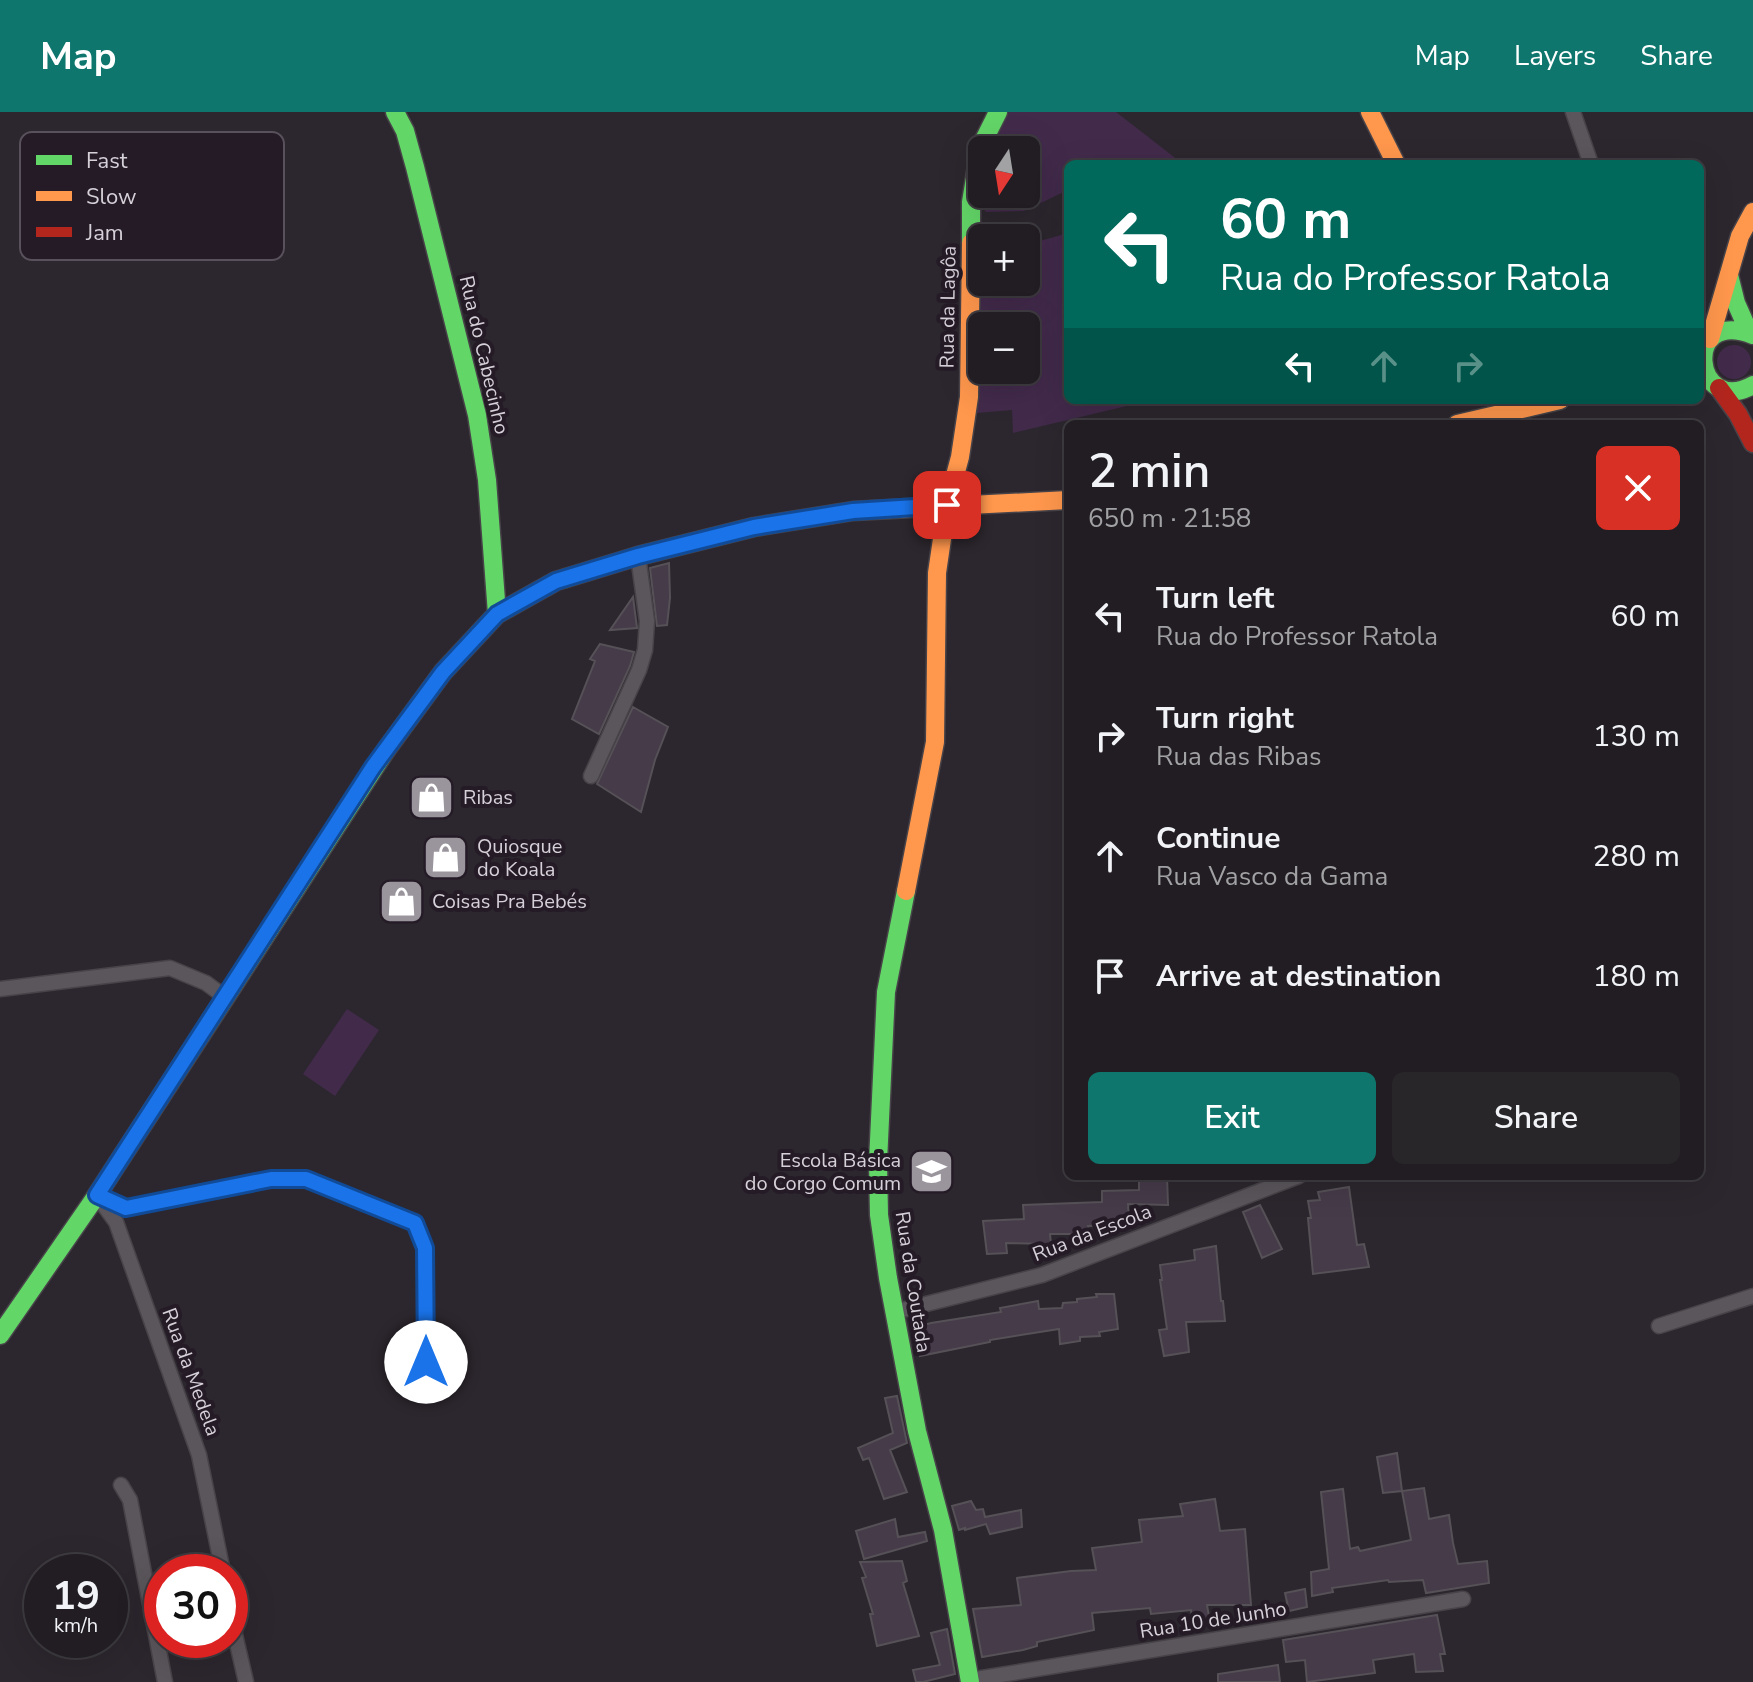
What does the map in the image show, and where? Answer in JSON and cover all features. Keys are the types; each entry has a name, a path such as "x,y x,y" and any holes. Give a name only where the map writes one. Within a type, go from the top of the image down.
{"street":[{"name":"Rua do Cabecinho","path":"395,112 405,131 415,167 477,415 487,480 497,614"},
{"name":"Rua da Lagôa","path":"935,742 937,573 969,397 971,202 980,148 998,112"},
{"path":"1370,112 1394,160"},
{"path":"1573,112 1590,160"},
{"path":"1705,348 1740,236 1753,212"},
{"path":"1729,275 1736,303 1751,333"},
{"path":"1705,348 1718,332 1739,329 1751,333"},
{"path":"1709,381 1729,391 1739,391 1753,385"},
{"path":"1709,381 1738,414 1752,441"},
{"path":"1469,420 1511,406"},
{"path":"1752,441 1753,407"},
{"path":"0,1335 97,1195 373,767 443,672 497,614 556,581 638,556 754,527 853,511 1064,500"},
{"path":"591,776 645,650 647,621 638,556"},
{"name":"Rua da Coutada","path":"935,742 886,992 878,1162 879,1215 917,1431 943,1530 970,1681"},
{"path":"0,989 170,968 206,983 225,997"},
{"path":"97,1195 126,1208 271,1179 306,1179 415,1223 425,1248 427,1391"},
{"name":"Rua da Escola","path":"894,1312 1042,1275 1289,1180"},
{"name":"Rua da Medela","path":"97,1195 116,1222 199,1455 219,1554"},
{"path":"1659,1326 1753,1296"},
{"path":"121,1485 130,1500 144,1566"},
{"name":"Rua 10 de Junho","path":"970,1681 1463,1599"},
{"path":"162,1658 165,1682"},
{"path":"240,1658 246,1682"}],"shaded area":[{"path":"1009,112 1116,112 1178,160 1064,160 1064,192 1040,203 1040,136 997,136"},
{"path":"983,208 1030,208 1024,211 986,212"},
{"path":"1064,234 1064,404 1135,404 1013,433 1012,410 977,413 978,384 1040,384 1040,312 980,312 980,296 1040,296 1040,241"},
{"path":"1734,345 1746,350 1751,362 1746,374 1734,379 1722,374 1717,362 1722,350"},
{"path":"347,1009 379,1030 335,1096 303,1074"}],"building":[{"path":"669,563 667,625 657,626 650,568"},
{"path":"633,597 637,628 610,630"},
{"path":"600,644 634,652 599,734 572,719 595,661 590,659"},
{"path":"633,707 668,727 641,812 597,784"},
{"path":"1139,1180 1167,1180 1168,1205 1128,1204 1129,1224 1088,1226 1089,1234 1050,1234 1051,1244 1006,1243 1007,1253 987,1254 983,1221 1024,1219 1023,1205 1102,1202 1102,1191 1139,1190"},
{"path":"1349,1187 1357,1245 1364,1244 1369,1267 1313,1274 1308,1201 1320,1200 1318,1192"},
{"path":"1260,1205 1282,1249 1262,1258 1243,1212"},
{"path":"1216,1246 1225,1321 1186,1322 1189,1352 1164,1356 1159,1330 1167,1329 1160,1265 1195,1260 1194,1250"},
{"path":"1096,1294 1114,1294 1118,1329 1060,1344 1059,1329 920,1356 914,1328 1001,1312 1000,1308 1038,1301 1039,1309 1062,1308 1063,1303 1097,1297"},
{"path":"897,1396 907,1443 890,1450 907,1492 884,1499 869,1458 863,1460 858,1448 893,1433 885,1398"},
{"path":"1397,1453 1402,1491 1383,1493 1377,1457"},
{"path":"1424,1488 1429,1519 1449,1515 1458,1564 1487,1561 1489,1583 1426,1593 1423,1580 1388,1580 1332,1588 1333,1592 1312,1596 1311,1572 1329,1569 1321,1492 1343,1489 1350,1549 1358,1547 1360,1551 1411,1540 1402,1491"},
{"path":"1215,1499 1220,1531 1245,1529 1251,1605 1207,1605 1210,1622 1192,1623 1191,1610 1151,1614 1150,1608 1092,1613 1094,1630 1037,1642 1037,1646 1023,1650 982,1657 973,1609 1021,1605 1017,1578 1096,1570 1092,1548 1142,1542 1139,1520 1183,1516 1180,1504"},
{"path":"971,1501 976,1510 983,1509 985,1517 1021,1510 1022,1527 990,1534 986,1524 959,1530 952,1506"},
{"path":"895,1519 898,1537 925,1532 927,1541 864,1559 856,1531"},
{"path":"902,1561 907,1581 903,1583 919,1636 877,1646 870,1614 873,1614 862,1578 866,1577 860,1562"},
{"path":"1305,1589 1307,1607 1289,1611 1285,1593"},
{"path":"1437,1615 1445,1654 1440,1654 1443,1671 1416,1672 1414,1654 1373,1660 1375,1673 1307,1682 1305,1660 1286,1662 1283,1640"},
{"path":"947,1629 955,1674 916,1682 913,1670 940,1665 931,1633"},
{"path":"1278,1665 1280,1682 1218,1682 1218,1674"}],"traffic: fast":[{"path":"395,112 405,131 415,167 477,415 487,480 497,614"},
{"path":"971,224 971,202 980,148 998,112"},
{"path":"1729,275 1736,303 1749,332"},
{"path":"1753,335 1730,330 1714,336 1705,347 1704,362 1708,376 1718,387 1733,391 1753,385"},
{"path":"0,1335 97,1195 386,750"},
{"path":"906,891 886,992 878,1162 879,1215 917,1431 943,1530 970,1682"}],"traffic: slow":[{"path":"1370,112 1394,160"},
{"path":"1710,339 1740,236 1753,212"},
{"path":"906,891 935,742 937,573 969,397 970,296"},
{"path":"1474,420 1543,404"},
{"path":"566,578 754,527 853,511 1064,500"}],"traffic: jam":[{"path":"1719,388 1738,414 1753,443"},
{"path":"386,750 443,672 497,614 566,578"}],"place":[{"name":"Ribas","path":"432,797"},
{"name":"Quiosque do Koala","path":"446,857"},
{"name":"Coisas Pra Bebés","path":"401,901"},
{"name":"Escola Básica do Corgo Comum","path":"932,1171"}],"route":[{"path":"426,1362 425,1248 415,1223 306,1179 271,1179 126,1208 97,1195 373,767 443,672 497,614 556,581 638,556 754,527 853,511 947,505"}]}
